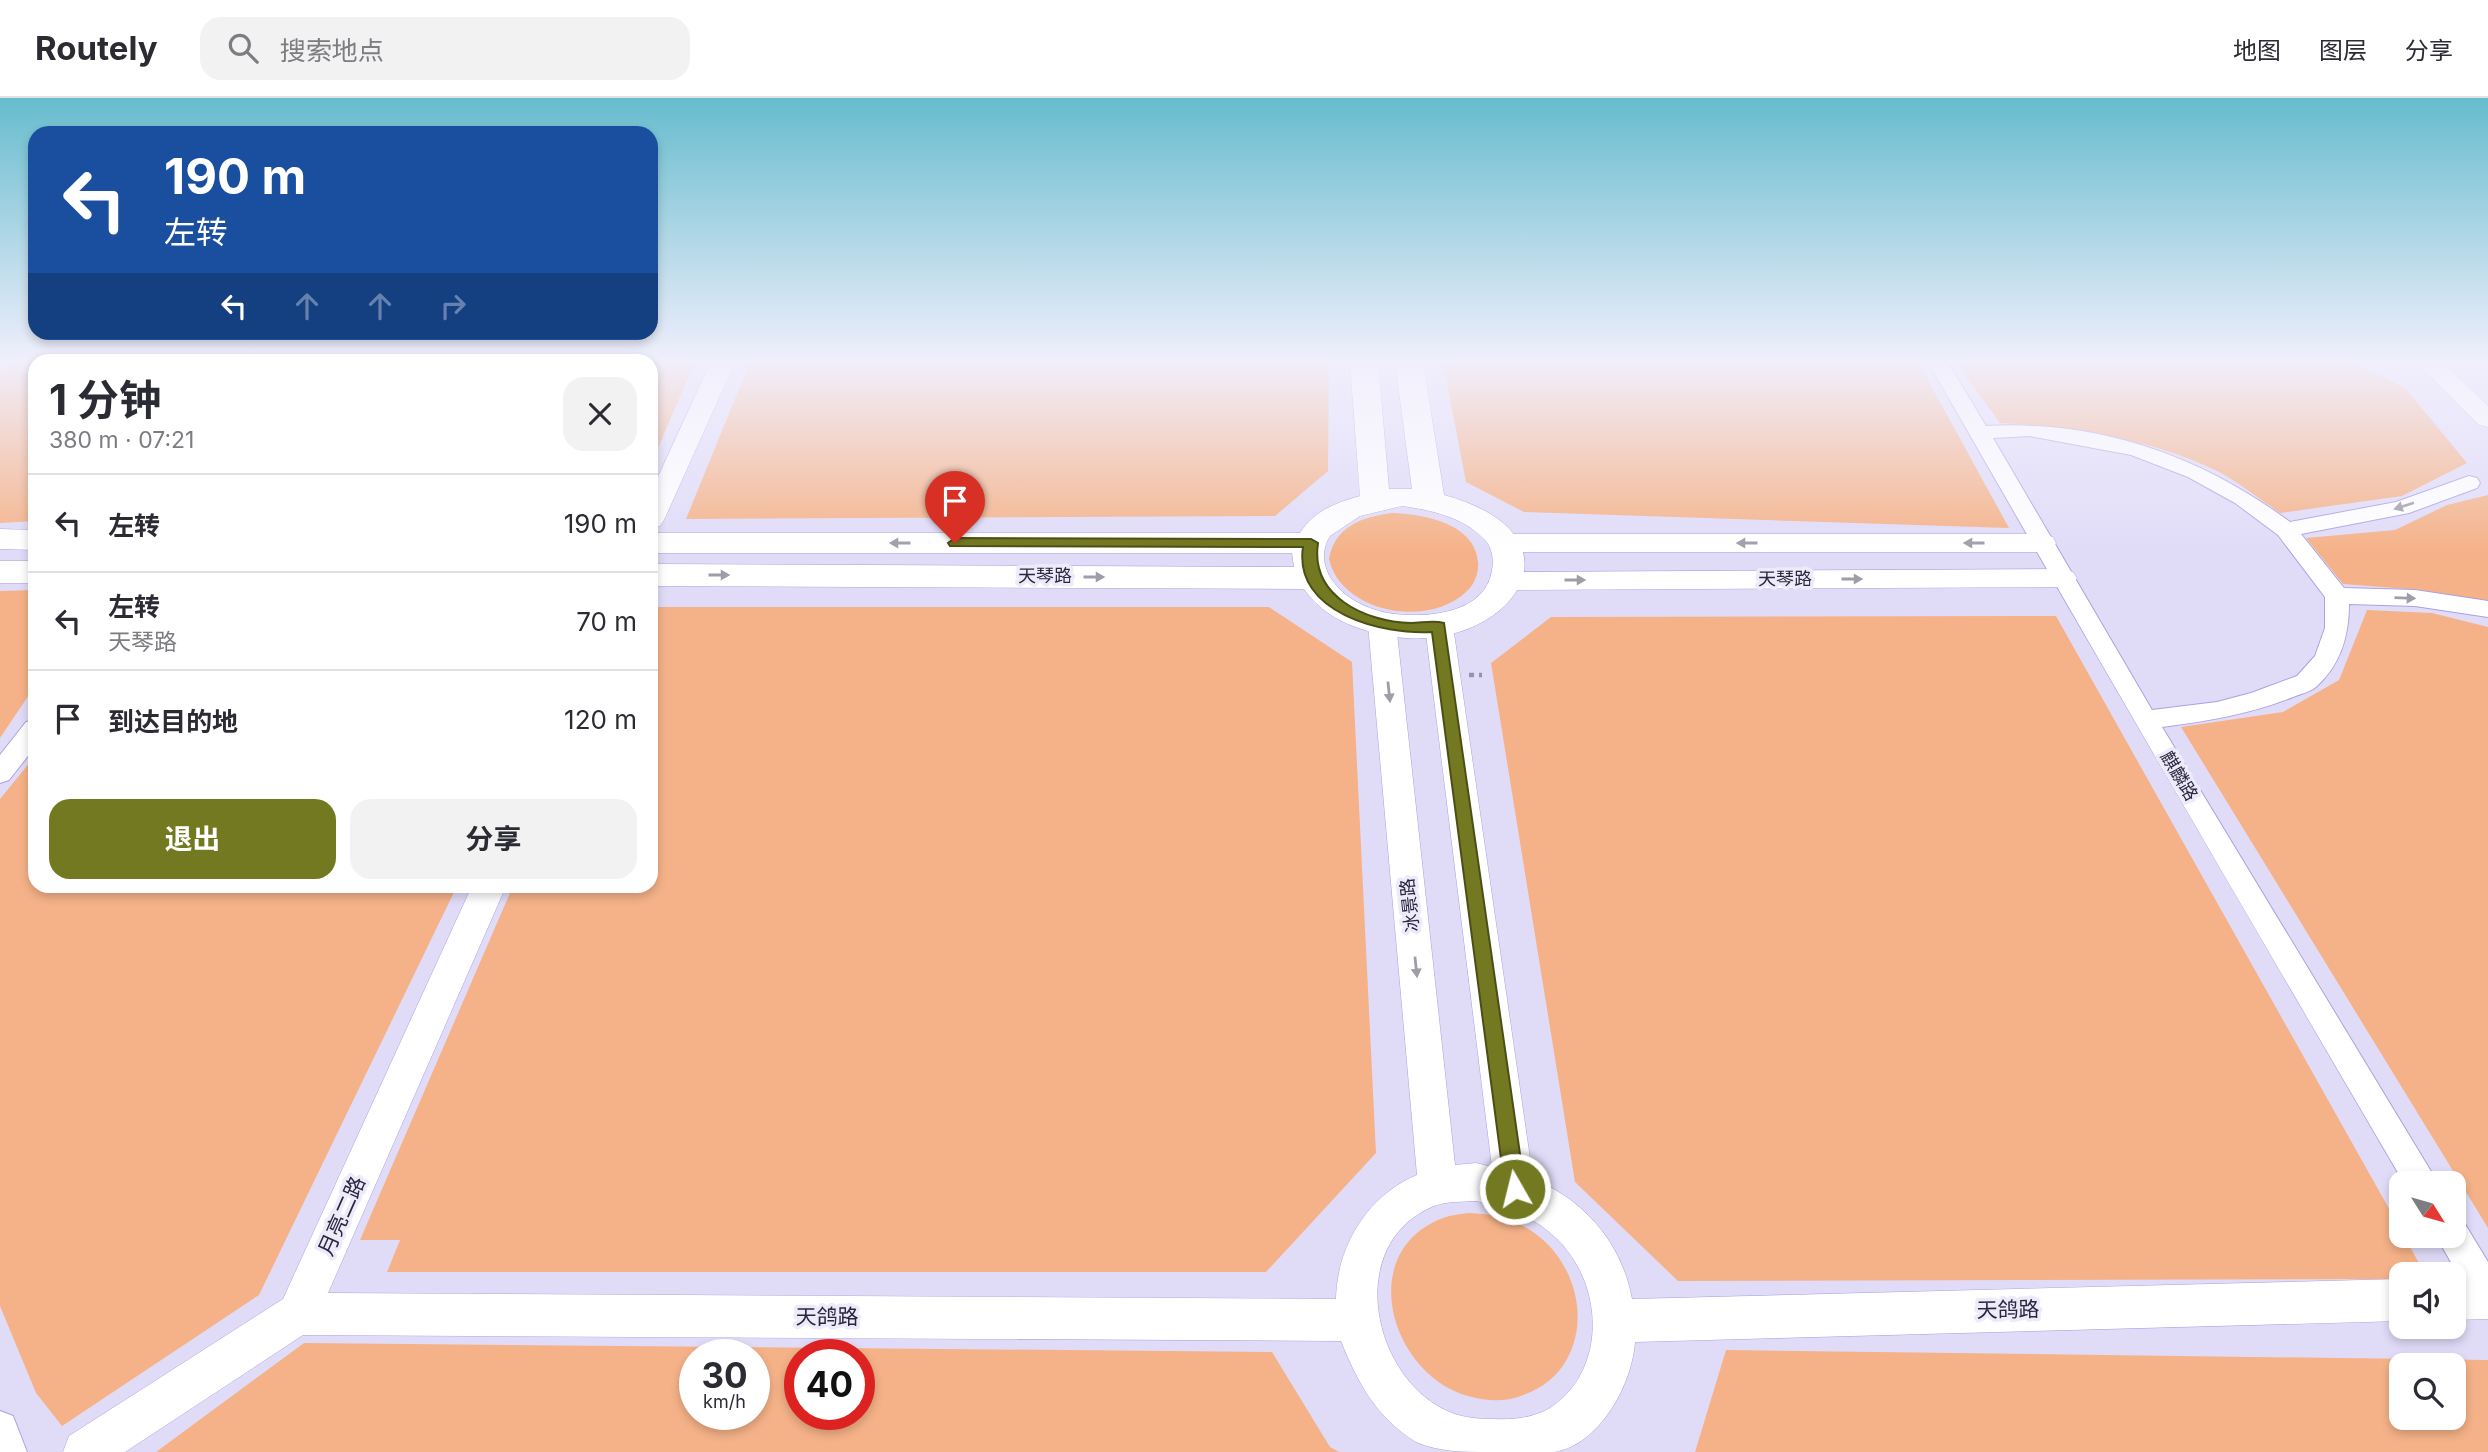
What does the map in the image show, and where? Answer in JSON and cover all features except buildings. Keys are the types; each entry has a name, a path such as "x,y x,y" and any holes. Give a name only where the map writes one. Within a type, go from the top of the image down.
{"main road":[{"path":"1369,425 1375,499"},
{"path":"1418,425 1429,499"},
{"path":"1375,499 1429,499 1468,513 1485,523 1502,543 1509,562 1507,581 1494,601 1470,617 1438,626 1410,628 1382,624 1352,614 1328,598 1313,578 1308,560 1311,543 1324,523 1346,508 1375,499"},
{"path":"0,538 28,540"},
{"name":"天琴路","path":"658,543 1311,543"},
{"path":"0,572 28,572"},
{"name":"天琴路","path":"658,575 1313,578"}],"street":[{"path":"658,505 694,425"},
{"name":"麒麟路","path":"1975,425 2146,720 2415,1171"},
{"path":"1979,433 2030,430 2137,450 2196,472 2243,498 2286,530 2337,596 2337,628 2326,660 2306,682 2257,701 2217,711 2146,720"},
{"path":"2286,530 2401,508 2469,483"},
{"name":"天琴路","path":"1502,543 2043,543"},
{"name":"天琴路","path":"1507,581 2063,578"},
{"path":"2337,596 2415,598 2488,609"},
{"name":"冰景路","path":"1382,624 1438,1186"},
{"path":"1438,626 1515,1189"},
{"path":"0,773 28,738"},
{"name":"月亮二路","path":"298,1314 486,893"},
{"path":"1476,1182 1515,1189 1553,1209 1584,1239 1607,1278 1616,1321 1611,1362 1592,1399 1561,1427 1521,1442 1476,1442 1433,1427 1396,1399 1370,1362 1356,1320 1355,1283 1364,1250 1382,1221 1407,1200 1438,1186 1476,1182"},
{"path":"2460,1248 2488,1296 2466,1298"},
{"name":"天鸽路","path":"1616,1321 2389,1300"},
{"path":"85,1452 298,1314"},
{"name":"天鸽路","path":"298,1314 1356,1320"},
{"path":"0,1429 8,1452"}],"shaded area":[{"path":"0,425 28,425 28,521 0,523"},
{"path":"658,425 668,425 658,448"},
{"path":"724,425 1328,425 1328,471 1275,516 686,519"},
{"path":"1455,425 1953,425 2009,528 1524,512 1466,482"},
{"path":"2024,425 2436,425 2467,463 2402,496 2280,513 2222,473 2188,458 2135,442"},
{"path":"2488,495 2488,602 2421,590 2343,584 2306,538 2395,530 2447,505"},
{"path":"1392,513 1446,523 1468,538 1475,549 1478,566 1474,581 1467,591 1451,603 1431,610 1410,612 1388,610 1368,603 1350,592 1337,577 1329,559 1337,538 1360,521"},
{"path":"28,590 28,696 0,738 0,591"},
{"path":"658,607 1269,607 1352,662 1376,1153 1266,1272 387,1272 400,1240 360,1240 510,893 658,893"},
{"path":"2367,610 2432,613 2488,627 2488,1228 2466,1192 2466,1171 2453,1171 2181,727 2283,712 2339,680"},
{"path":"2056,616 2389,1209 2389,1248 2411,1248 2418,1262 2389,1262 2389,1279 1678,1281 1575,1182 1491,663 1551,617"},
{"path":"28,765 28,893 454,893 259,1295 62,1426 36,1393 0,1306 0,799"},
{"path":"1469,1213 1508,1219 1538,1235 1564,1265 1577,1302 1578,1321 1574,1341 1563,1366 1540,1387 1511,1399 1490,1400 1468,1396 1435,1380 1415,1359 1400,1334 1392,1308 1392,1280 1400,1255 1416,1234 1443,1218"},
{"path":"304,1343 679,1346 679,1430 770,1430 770,1347 784,1347 784,1430 875,1430 875,1348 1272,1352 1330,1447 1339,1452 156,1452"},
{"path":"1726,1350 2389,1359 2389,1430 2466,1430 2466,1360 2488,1360 2488,1452 1695,1452"}],"route":[{"path":"955,543 1311,543 1308,560 1313,578 1328,598 1352,614 1382,624 1410,628 1438,626 1515,1189"}]}
